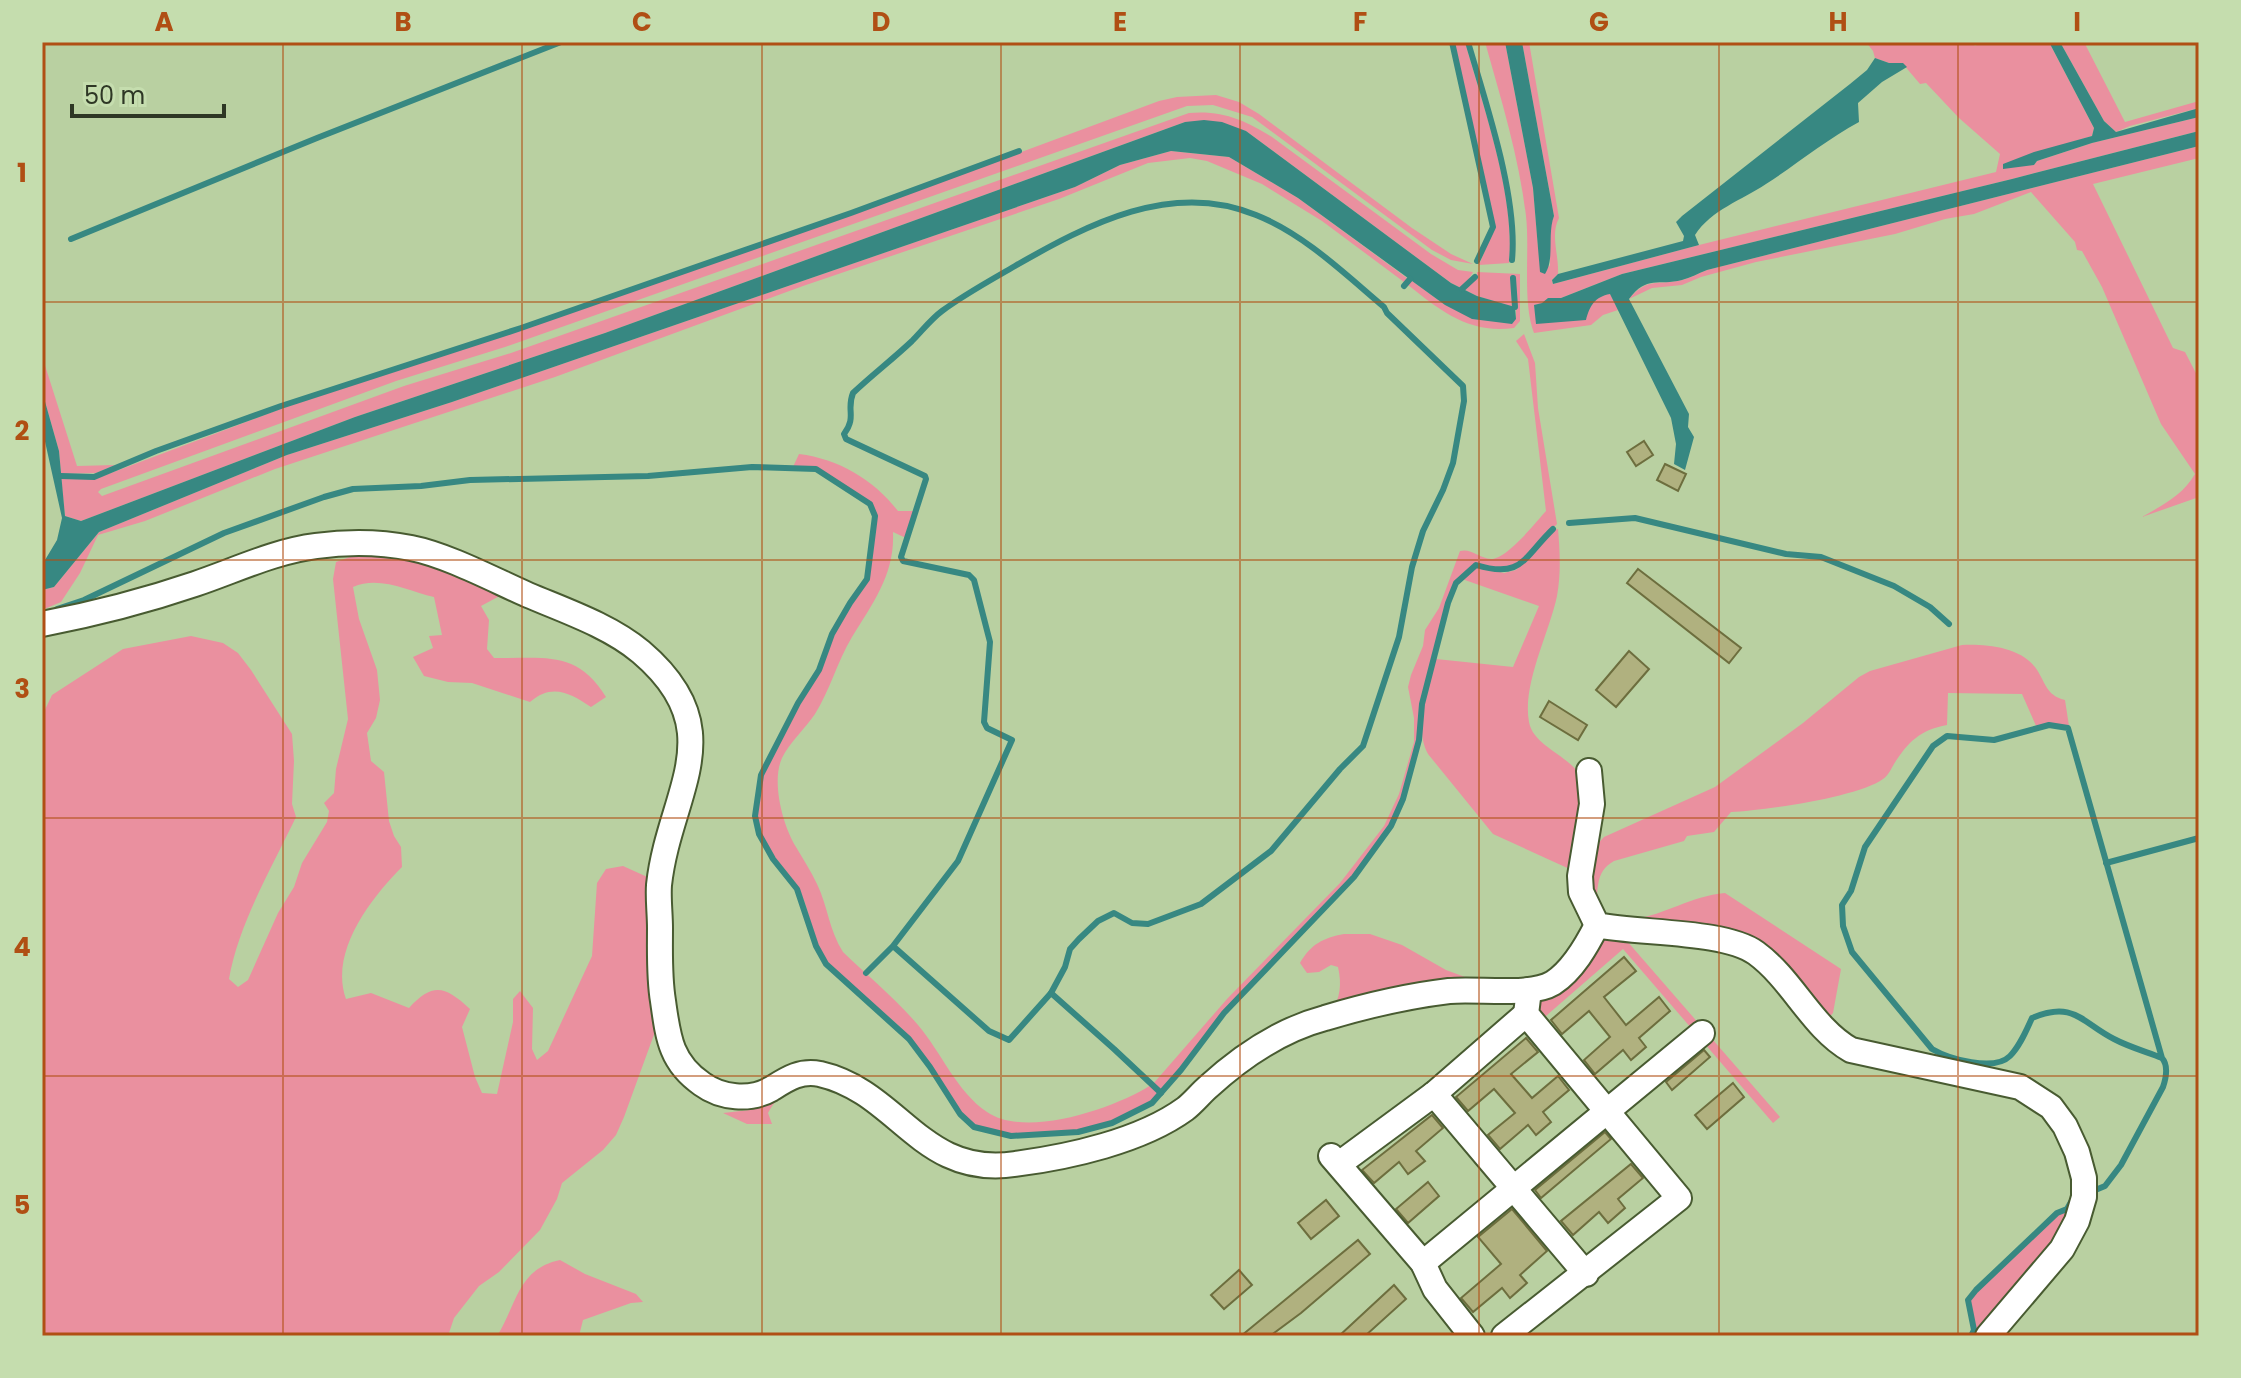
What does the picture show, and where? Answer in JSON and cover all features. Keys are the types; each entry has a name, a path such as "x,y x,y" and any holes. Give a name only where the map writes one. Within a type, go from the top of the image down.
{"street":[{"path":"42,624 110,611 311,546 382,544 425,551 624,639 664,675 687,714 692,734 689,764 659,887 660,981 670,1047 684,1068 703,1085 730,1097 769,1091 784,1078 818,1074 865,1096 948,1157 969,1164 1012,1165 1114,1142 1158,1124 1186,1108 1233,1065 1259,1047 1287,1030 1321,1019 1388,1002 1451,991 1528,1002 1607,1111 1679,1198 1504,1336"},
{"path":"1589,771 1592,804 1580,876 1581,892 1597,925"},
{"path":"1472,1336 1435,1289 1423,1263 1335,1160 1434,1094 1528,1002 1570,967 1587,946 1597,925"},
{"path":"1597,925 1721,940 1754,951 1792,989 1833,1040 1851,1050 2020,1087 2051,1107 2065,1126 2077,1152 2084,1178 2084,1197 2077,1221 2062,1249 1988,1336"},
{"path":"1423,1263 1702,1033"},
{"path":"1434,1094 1586,1274"}],"shaded area":[{"path":"1454,42 1465,42 1496,152 1508,209 1509,263 1479,265 1495,226"},
{"path":"1485,42 1505,42 1533,188 1538,247 1550,267 1550,226 1554,216 1522,42 1529,42 1559,218 1555,238 1558,274 1552,280 1553,284 1996,172 2000,154 1959,118 1926,83 1920,84 1903,64 1875,58 1866,42 1972,42 1975,46 1983,42 2049,42 2094,128 2092,136 2066,144 2029,164 2034,165 2037,161 2092,143 2199,117 2199,131 1622,274 1534,305 1537,324 1589,308 1598,297 1610,293 1618,310 1603,315 1591,325 1534,333 1528,307 1527,230 1523,194 1509,128"},
{"path":"2060,42 2084,42 2125,122 2199,101 2199,108 2116,132 2104,121"},
{"path":"1216,95 1239,102 1259,114 1412,228 1451,254 1473,264 1451,260 1432,250 1252,117 1213,105 1187,106 505,347 396,381 98,492 102,496 404,386 511,353 1189,113 1212,113 1233,118 1272,137 1431,254 1458,270 1473,272 1464,287 1477,279 1477,272 1520,274 1520,321 1514,328 1498,329 1469,324 1444,312 1408,285 1411,280 1445,305 1516,319 1516,277 1511,277 1512,307 1477,296 1451,283 1246,131 1185,122 605,333 355,417 81,521 65,516 61,478 95,479 283,408 524,329 852,215 1159,101"},
{"path":"2199,146 2199,158 2093,184 2173,348 2185,352 2199,379 2199,497 2142,517 2178,494 2195,474 2161,424 2102,287 2082,251 2077,250 2075,242 2031,192 1974,214 1895,234 1756,262 1682,285 1652,288 1629,299 1648,284 1682,280 1707,270"},
{"path":"1171,151 1229,157 1298,198 1407,278 1404,282 1322,221 1262,184 1207,161 1190,158 1148,163 1059,199 803,286 555,377 275,469 145,521 98,535 80,573 61,602 42,610 42,590 54,587 99,532 287,455 452,402 1075,187 1120,165"},
{"path":"1524,334 1535,363 1538,408 1557,524 1514,567 1504,570 1476,563 1455,582 1446,603 1421,704 1417,739 1402,798 1389,825 1352,876 1223,1012 1161,1091 1153,1084 1227,999 1340,883 1384,826 1399,794 1414,742 1414,718 1408,687 1411,675 1423,646 1425,630 1439,608 1460,551 1491,559 1498,557 1521,539 1546,511 1528,359 1516,341"},
{"path":"42,356 77,466 115,465 96,473 61,474 59,451 42,391"},
{"path":"799,454 842,466 867,481 898,511 915,511 906,538 893,532 890,561 881,588 847,647 820,705 785,752 779,768 778,791 787,828 817,884 838,944 918,1025 958,1083 987,1112 1004,1120 1047,1121 1094,1111 1151,1085 1159,1093 1123,1116 1072,1131 1018,1135 995,1132 967,1120 911,1039 846,982 821,953 798,888 762,836 757,816 763,777 778,741 821,668 838,626 867,582 874,544 872,505 823,472 793,467"},
{"path":"1558,529 1560,563 1557,596 1533,675 1528,707 1533,732 1574,768 1583,786 1574,871 1493,834 1428,754 1422,732 1423,707 1436,659 1513,667 1539,606 1462,579 1476,566 1504,573 1516,570"},
{"path":"405,552 507,592 481,606 489,620 487,649 494,658 543,658 570,664 595,682 606,697 591,707 561,692 546,693 530,702 472,683 448,682 424,676 413,657 433,648 429,636 442,635 434,597 383,583 353,587 359,619 377,670 380,700 376,718 367,733 371,761 384,772 389,821 401,847 402,867 366,910 348,945 342,981 346,999 371,993 409,1008 432,991 453,995 470,1009 462,1027 482,1093 497,1094 513,1022 513,999 520,991 533,1008 532,1049 537,1060 548,1051 592,956 597,883 606,869 623,866 654,880 660,1018 616,1135 603,1150 562,1183 540,1230 499,1272 479,1286 454,1318 448,1336 42,1336 42,716 52,695 123,649 191,636 223,643 238,653 251,670 292,734 292,804 296,817 240,938 229,979 238,987 248,980 278,913 294,887 302,863 327,822 329,811 324,803 334,793 336,769 348,719 333,579 336,562 361,553"},
{"path":"1962,645 2002,648 2028,660 2050,691 2065,700 2069,726 2049,723 2037,728 2022,694 1948,693 1947,725 1916,738 1904,749 1886,776 1871,786 1810,802 1731,812 1714,832 1687,836 1684,841 1614,861 1600,877 1598,902 1605,913 1618,919 1646,917 1725,893 1841,969 1833,1013 1824,1023 1773,962 1612,923 1591,906 1590,852 1604,837 1715,787 1870,671"},
{"path":"1604,932 1620,933 1780,1117 1773,1123 1623,949 1539,1022 1533,995"},
{"path":"1344,934 1370,934 1402,945 1446,970 1465,977 1490,979 1332,1013 1340,990 1338,967 1331,965 1319,972 1307,973 1300,963 1318,943"},
{"path":"813,1084 791,1089 781,1095 768,1113 772,1124 747,1124 723,1113 750,1110 782,1086"},
{"path":"2077,1211 1983,1336 1973,1336 1976,1330 1970,1300 2058,1214"},
{"path":"560,1260 585,1274 636,1294 643,1302 631,1303 583,1320 579,1336 497,1336 526,1280 535,1271"}],"water":[{"path":"1505,42 1522,42 1554,216 1550,261 1545,274 1540,272 1533,188"},
{"path":"2049,42 2060,42 2104,121 2116,132 2199,108 2199,117 2092,143 2037,161 2034,165 2003,169 2003,164 2034,152 2092,136 2094,128"},
{"path":"1875,58 1889,63 1903,63 1907,67 1882,82 1858,103 1859,122 1709,219 1695,235 1699,245 1553,284 1552,280 1558,274 1683,241 1684,236 1676,222 1682,216 1850,84 1867,70"},
{"path":"1185,122 1222,122 1246,131 1451,283 1477,296 1515,307 1516,319 1512,324 1472,319 1445,305 1298,198 1229,157 1171,151 1120,165 1075,187 452,402 287,455 99,532 54,587 42,590 42,565 57,540 62,518 42,428 42,391 59,451 65,516 81,521 355,417 605,333"},
{"path":"2199,131 2199,146 1707,270 1682,280 1642,287 1629,299 1689,414 1688,427 1694,437 1685,470 1674,464 1676,444 1671,418 1610,294 1594,302 1586,320 1536,324 1534,305 1622,274"}],"building":[{"path":"1644,441 1653,455 1636,466 1627,452"},
{"path":"1665,464 1686,474 1678,491 1657,480"},
{"path":"1638,569 1741,648 1729,663 1627,583"},
{"path":"1629,651 1649,669 1616,707 1596,690"},
{"path":"1549,701 1587,725 1578,740 1540,717"},
{"path":"1624,957 1636,971 1604,997 1626,1025 1659,997 1670,1011 1639,1038 1646,1047 1631,1060 1623,1050 1595,1074 1584,1060 1610,1037 1589,1011 1562,1034 1551,1020"},
{"path":"1526,1038 1538,1052 1511,1074 1532,1098 1558,1076 1569,1090 1543,1112 1551,1122 1536,1135 1528,1125 1500,1149 1488,1135 1515,1113 1494,1089 1468,1111 1456,1097"},
{"path":"1704,1050 1710,1057 1672,1090 1666,1082"},
{"path":"1733,1083 1744,1097 1707,1129 1695,1115"},
{"path":"1432,1115 1443,1128 1416,1151 1425,1161 1408,1174 1399,1162 1374,1183 1362,1170"},
{"path":"1605,1132 1611,1139 1541,1198 1535,1190"},
{"path":"1631,1164 1643,1178 1618,1199 1625,1208 1608,1223 1599,1212 1573,1235 1561,1221"},
{"path":"1428,1182 1439,1196 1408,1223 1396,1209"},
{"path":"1326,1200 1339,1216 1311,1239 1298,1223"},
{"path":"1512,1209 1547,1251 1520,1275 1527,1283 1510,1298 1502,1288 1473,1312 1461,1298 1501,1264 1478,1237"},
{"path":"1358,1240 1370,1254 1301,1313 1270,1336 1241,1336"},
{"path":"1239,1270 1252,1285 1224,1309 1211,1295"},
{"path":"1394,1285 1406,1299 1365,1336 1339,1336"}],"waterway":[{"path":"71,239 561,42"},
{"path":"1452,42 1493,227 1477,261"},
{"path":"1468,42 1505,180 1513,235 1512,260"},
{"path":"61,476 94,477 281,406 521,328 1019,151"},
{"path":"866,973 893,946 958,861 1012,740 987,728 984,722 990,642 974,580 969,575 903,561 901,557 926,479 846,439 844,434 850,423 853,393 951,305 1043,250 1101,222 1162,205 1193,202 1225,205 1274,223 1354,281 1463,386 1464,401 1453,463 1423,531 1412,567 1399,637 1363,746 1271,851 1201,904 1148,924 1132,923 1114,913 1098,921 1070,949 1065,967 1051,993 1009,1040 989,1031 893,946"},
{"path":"1462,289 1475,277"},
{"path":"1513,278 1515,307"},
{"path":"1404,286 1410,279"},
{"path":"57,609 84,600 224,533 353,489 470,480 648,476 752,467 816,469 870,504 875,516 867,579 832,634 819,670 798,703 761,775 755,816 759,834 773,859 797,889 816,946 826,964 909,1039 960,1114 974,1127 1011,1136 1078,1132 1112,1123 1152,1103 1224,1013 1354,877 1391,826 1403,799 1419,740 1422,704 1456,583 1476,565 1491,569 1513,567 1528,557 1553,529"},
{"path":"1569,523 1635,518 1786,554 1821,557 1894,586 1930,607 1949,624"},
{"path":"2093,1191 2105,1186 2121,1165 2163,1087 2166,1068 2068,728 2049,725 1994,740 1947,736 1933,746 1865,847 1851,891 1842,905 1843,926 1852,952 1932,1049 1949,1057 1983,1063 2003,1061 2017,1048 2032,1018 2058,1011 2077,1016 2120,1042 2162,1058"},
{"path":"2106,863 2199,838"},
{"path":"1051,993 1161,1093"},
{"path":"1971,1336 1974,1330 1968,1300 2071,1202"}]}
